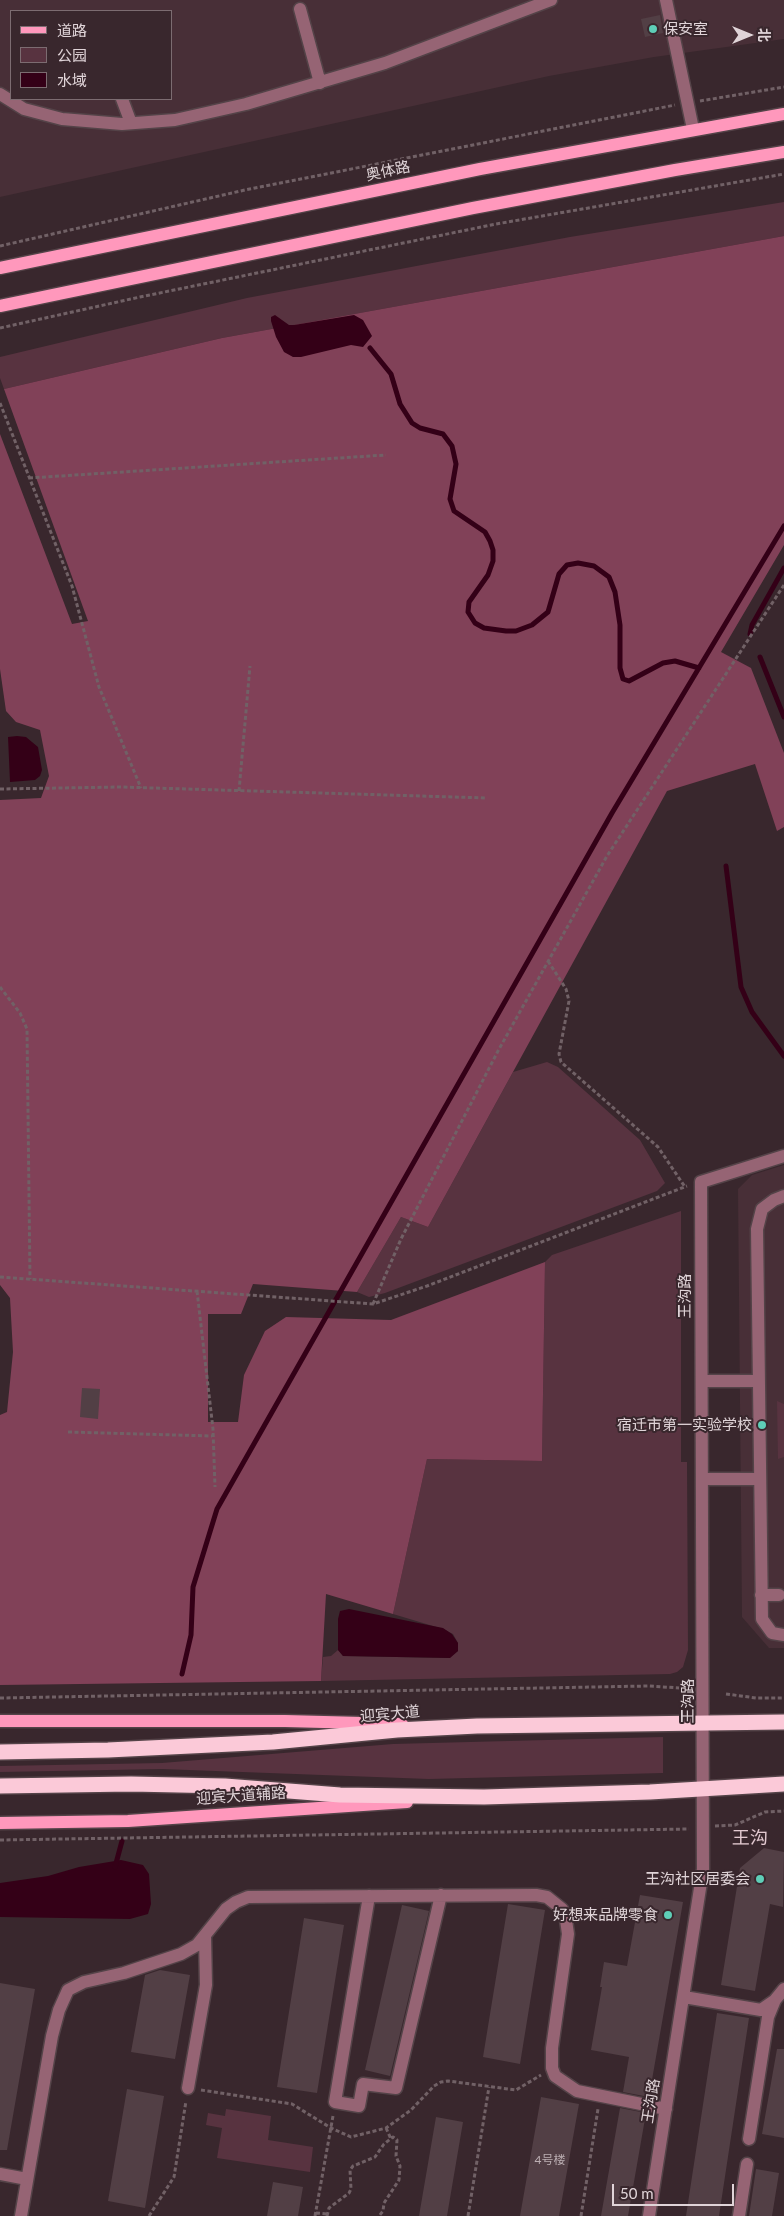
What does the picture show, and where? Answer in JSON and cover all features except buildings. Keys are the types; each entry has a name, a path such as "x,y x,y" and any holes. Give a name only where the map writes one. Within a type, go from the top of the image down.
{"highway":[{"name":"迎宾大道","path":"0,1752 108,1750 273,1742 397,1730 477,1726 784,1722"},
{"path":"0,1786 131,1784 224,1786 340,1795 484,1797 784,1784"}],"main road":[{"name":"奥体路","path":"0,268 473,170 784,114"},
{"path":"0,306 482,207 675,170 784,152"},
{"path":"0,1721 285,1721 477,1726"},
{"name":"迎宾大道辅路","path":"0,1823 128,1821 484,1797"}],"street":[{"path":"0,94 24,109 53,117 88,122 131,123 175,120 210,113 320,83 418,51 551,0"},
{"path":"666,0 693,129"},
{"path":"300,9 320,83"},
{"path":"122,100 131,123"},
{"path":"701,1182 784,1156"},
{"name":"王沟路","path":"649,2216 703,1869 701,1182"},
{"path":"784,1196 766,1205 759,1218 762,1619 772,1633 784,1635"},
{"path":"702,1381 759,1381"},
{"path":"703,1479 760,1479"},
{"path":"761,1595 779,1595"},
{"path":"369,1896 335,2102 359,2106 363,2084 396,2088 441,1895"},
{"path":"21,2216 52,2036 59,2010 68,1990 84,1982 124,1973 181,1954 198,1945 226,1909 248,1897 441,1895 536,1895 547,1897 562,1909 568,1934 552,2048 554,2076 577,2092 666,2109"},
{"path":"188,2088 206,1985 205,1937"},
{"path":"749,2139 768,2017 780,2000 784,1989"},
{"path":"684,1997 761,2010 780,2000"},
{"path":"739,2216 747,2164"},
{"path":"0,2174 27,2179"}],"path":[{"path":"0,246 245,190 687,103 784,87"},
{"path":"0,328 140,297 486,226 784,174"},
{"path":"0,403 72,586 99,687 141,788"},
{"path":"29,478 386,455"},
{"path":"373,1304 401,1239 498,1051 606,856 784,585"},
{"path":"239,791 250,666"},
{"path":"0,788 141,788 487,798"},
{"path":"548,961 566,988 569,1001 559,1054 561,1062 658,1146 685,1187"},
{"path":"0,987 20,1013 27,1029 30,1279"},
{"path":"0,1277 373,1304 427,1286 701,1182"},
{"path":"198,1291 215,1461 214,1487"},
{"path":"68,1432 212,1436"},
{"path":"0,1698 648,1686 680,1688"},
{"path":"726,1694 756,1698 784,1698"},
{"path":"0,1840 704,1827 735,1825 765,1812 784,1811"},
{"path":"150,2216 174,2177 188,2088 292,2104 351,2138 386,2128 411,2110 434,2086 441,2082 448,2081 516,2090 552,2068"},
{"path":"468,2216 489,2087"},
{"path":"582,2216 600,2096"},
{"path":"335,2102 316,2214 327,2215 328,2208 349,2193 352,2185 349,2175 353,2166 375,2157 384,2144 394,2138 397,2140 396,2156 400,2166 399,2180 384,2203 383,2211 379,2216"},
{"path":"386,2128 391,2139"}],"shaded area":[{"path":"0,0 784,0 784,39 654,57 549,76 0,197"},
{"path":"784,236 784,545 721,652 751,668 784,753 784,827 777,831 755,764 667,791 428,1227 401,1217 357,1292 253,1284 241,1314 208,1314 208,1422 238,1422 244,1375 265,1331 286,1317 391,1320 545,1262 542,1461 427,1459 393,1614 326,1594 321,1681 0,1685 0,1415 7,1412 13,1352 10,1298 0,1285 0,800 41,798 49,776 40,730 16,722 6,711 0,669 0,434 72,624 88,621 4,389 222,338"},
{"name":"宿迁市第一实验学校","path":"784,1165 784,1648 769,1648 742,1617 738,1189 752,1175"}],"green space":[{"path":"784,202 784,236 222,338 4,389 0,378 0,357 247,298 570,237"},
{"path":"547,1062 558,1067 640,1140 665,1183 657,1191 385,1293 369,1297 357,1292 401,1217 428,1227 513,1072"},
{"path":"681,1211 681,1462 687,1462 688,1650 683,1667 677,1672 670,1674 321,1681 323,1657 331,1656 338,1650 343,1656 449,1658 458,1651 458,1643 453,1634 443,1629 393,1614 427,1459 542,1461 545,1262 552,1255"},
{"path":"777,1401 784,1404 784,1457 778,1459"},
{"path":"663,1737 663,1773 429,1779 162,1769 0,1772 0,1766 162,1763 393,1744"},
{"path":"226,2109 271,2116 268,2140 313,2147 310,2172 217,2158 222,2128 206,2125 208,2113 225,2116"}],"water":[{"path":"275,315 289,325 294,325 354,315 363,320 372,336 363,347 351,345 301,357 293,357 284,352 276,337 271,321 271,317"},
{"path":"8,737 26,737 38,747 42,770 40,776 35,780 10,782"},
{"path":"349,1609 443,1628 452,1634 458,1643 458,1651 450,1658 343,1656 338,1650 338,1619 340,1611"},
{"path":"121,1860 143,1865 149,1874 151,1904 148,1914 130,1919 0,1917 0,1883 48,1876 79,1867"}],"waterway":[{"path":"370,348 391,374 400,404 412,423 420,428 443,434 452,446 456,464 450,499 454,511 485,532 490,541 493,550 493,561 488,575 469,602 468,612 475,623 484,628 506,631 516,631 532,625 548,612 559,574 567,565 578,563 594,566 609,577 615,592 620,625 620,668 623,679 629,681 663,663 675,661 699,668"},
{"path":"182,1674 191,1635 193,1587 217,1509 612,813 784,526"},
{"path":"750,634 752,625 784,568"},
{"path":"760,657 784,717"},
{"path":"726,866 741,987 752,1012 784,1056"},
{"path":"115,1867 122,1841"}],"place":[{"name":"保安室","path":"653,29"},
{"name":"宿迁市第一实验学校","path":"762,1425"},
{"name":"王沟社区居委会","path":"760,1879"},
{"name":"好想来品牌零食","path":"668,1915"}],"district":[{"name":"王沟","path":"750,1838"}]}
